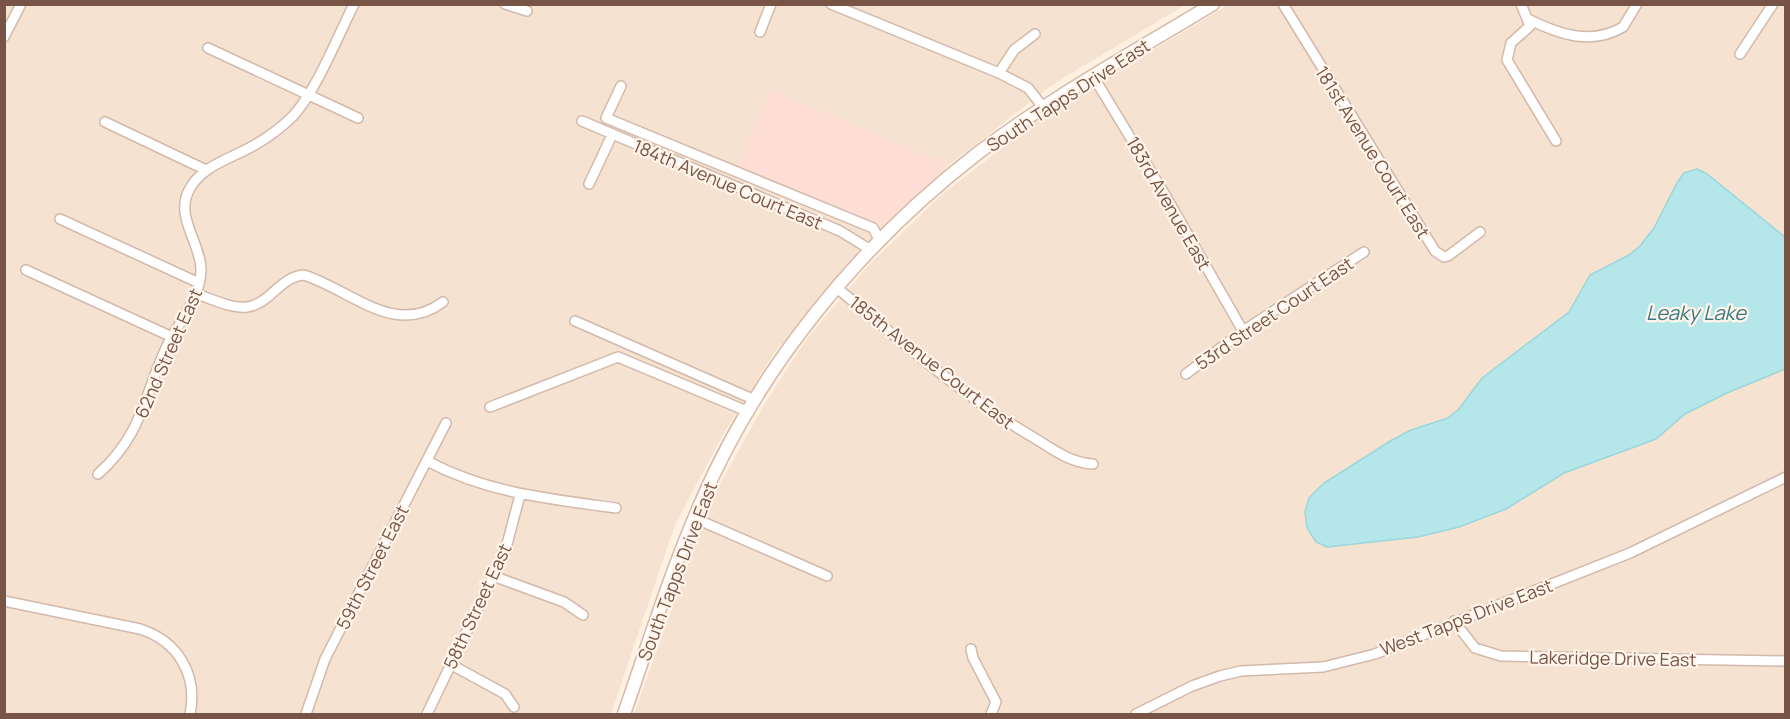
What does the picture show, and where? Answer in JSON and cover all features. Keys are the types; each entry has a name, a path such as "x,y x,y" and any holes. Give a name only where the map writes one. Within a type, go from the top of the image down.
{"street":[{"path":"4,37 21,4"},
{"name":"62nd Street East","path":"98,474 118,456 132,434 172,337 197,294 200,262 184,210 189,190 206,170 262,140 291,117 308,95 354,4"},
{"path":"505,4 527,11 514,4"},
{"path":"760,32 771,4"},
{"path":"831,4 999,73 1028,88 1043,107"},
{"name":"South Tapps Drive East","path":"624,714 694,518 718,467 755,400 837,288 880,241 960,167 1043,107 1213,4"},
{"name":"181st Avenue Court East","path":"1283,4 1435,252 1444,257 1448,256 1480,232"},
{"path":"1521,4 1528,19 1528,29 1511,43 1507,60 1512,73 1556,141"},
{"path":"1528,19 1561,34 1588,36 1623,27 1637,4"},
{"path":"1740,54 1773,4"},
{"path":"999,73 1014,50 1035,34"},
{"path":"208,48 358,118"},
{"name":"183rd Avenue East","path":"1093,76 1164,193 1243,331"},
{"path":"621,86 606,118 873,228 880,241"},
{"name":"184th Avenue Court East","path":"582,121 840,231 871,250"},
{"path":"105,122 206,170"},
{"path":"589,184 612,135"},
{"path":"60,219 199,284"},
{"name":"53rd Street Court East","path":"1186,374 1243,331 1364,252"},
{"path":"26,270 172,337"},
{"path":"197,294 226,304 248,307 259,303 293,276 304,275 394,316 412,317 429,312 442,302"},
{"name":"185th Avenue Court East","path":"837,288 1002,420 1059,453 1082,464 1093,464"},
{"path":"574,321 755,400"},
{"path":"490,407 618,357 749,412"},
{"name":"59th Street East","path":"306,714 326,659 446,423"},
{"path":"427,460 474,482 520,495 616,508"},
{"name":"West Tapps Drive East","path":"1136,714 1181,691 1220,676 1241,671 1323,668 1346,663 1630,553 1785,477"},
{"name":"58th Street East","path":"427,714 494,576 510,538 520,495"},
{"path":"694,518 827,576"},
{"path":"494,576 564,602 583,615"},
{"path":"4,601 140,629 161,638 174,649 187,668 192,690 190,714"},
{"name":"Lakeridge Drive East","path":"1454,621 1475,648 1501,656 1785,661"},
{"path":"971,649 973,658 996,702 991,714"},
{"path":"450,664 505,694 514,707"}],"shaded area":[{"path":"4,5 1185,5 1055,83 949,165 770,91 738,168 882,228 774,353 722,436 675,525 611,714 5,714"},
{"path":"1228,5 1785,5 1785,714 634,714 710,502 764,405 806,340 867,267 939,197 1043,116"},
{"path":"770,90 949,165 882,228 738,168"}],"water":[{"name":"Leaky Lake","path":"1697,169 1707,174 1785,237 1785,369 1727,393 1685,414 1656,439 1564,473 1506,509 1459,527 1418,537 1327,547 1316,542 1307,528 1305,512 1309,498 1324,483 1392,440 1411,430 1448,418 1459,409 1482,378 1569,312 1590,275 1629,255 1640,246 1654,228 1684,173"}]}
